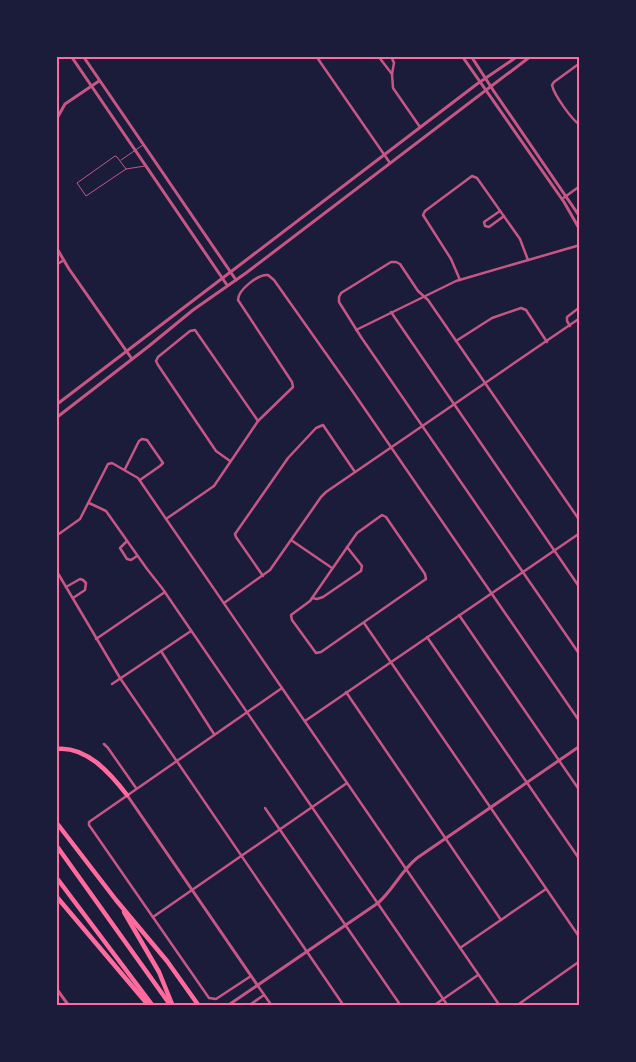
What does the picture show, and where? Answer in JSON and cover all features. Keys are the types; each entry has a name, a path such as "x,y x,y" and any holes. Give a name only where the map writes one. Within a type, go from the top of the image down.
{"highway":[{"path":"56,749 73,751 94,761 109,773 127,795"},
{"path":"56,822 116,900 167,961 199,1006"},
{"path":"56,845 172,1006"},
{"path":"56,877 151,1006"},
{"path":"56,896 151,1006"},
{"path":"56,900 75,918"},
{"path":"116,900 159,972 172,1006"}],"street":[{"path":"71,56 227,285"},
{"path":"83,56 236,280"},
{"path":"316,56 390,163"},
{"path":"378,56 392,74"},
{"path":"391,56 394,63 392,74 393,88 420,127"},
{"path":"462,56 562,199 580,230"},
{"path":"471,56 580,217"},
{"path":"56,405 420,127 518,56"},
{"path":"56,418 186,315 236,280 531,56"},
{"path":"580,63 552,85 558,98 574,120 580,124"},
{"path":"56,120 65,104 99,80"},
{"path":"460,280 451,259 423,218 424,213 473,176 477,178 522,243 528,260"},
{"path":"562,199 580,186"},
{"path":"500,211 484,222 484,226 489,227 504,216"},
{"path":"356,330 460,280 580,244"},
{"path":"56,247 132,359"},
{"path":"56,265 64,260"},
{"path":"580,521 456,341 400,264 392,262 339,295 340,303 356,330 580,655"},
{"path":"166,519 212,488 258,422 294,386 239,302 238,297 241,291 265,274 272,277 580,722"},
{"path":"570,326 567,317 580,307"},
{"path":"456,341 492,318 521,308 526,310 547,342"},
{"path":"390,312 580,588"},
{"path":"224,603 272,568 323,495 580,318"},
{"path":"230,461 216,450 156,362 160,355 190,331 194,330 258,422"},
{"path":"263,576 235,534 290,455 316,428 322,425 355,472"},
{"path":"125,469 139,441 147,440 162,462 160,466 140,480"},
{"path":"56,536 80,519 109,463 136,475 500,1006"},
{"path":"88,503 106,511 165,592 448,1006"},
{"path":"383,515 426,575 424,581 321,652 316,653 291,617 293,613 312,598 347,547 361,528 383,515"},
{"path":"305,721 580,533"},
{"path":"291,540 332,568"},
{"path":"127,542 120,548 127,559 131,560 138,556"},
{"path":"312,598 322,598 361,571 362,566 347,547"},
{"path":"56,570 120,678 344,1006"},
{"path":"66,587 80,579 86,583 85,590 73,598"},
{"path":"96,639 165,592"},
{"path":"459,615 580,791"},
{"path":"364,623 580,938"},
{"path":"112,684 191,631"},
{"path":"427,637 580,860"},
{"path":"160,651 214,734"},
{"path":"251,976 216,999 210,999 89,825 89,821 282,688"},
{"path":"346,692 501,920"},
{"path":"104,744 136,788"},
{"path":"227,1006 378,903 387,894 405,868 417,858 580,746"},
{"path":"153,917 347,783"},
{"path":"127,795 272,1006"},
{"path":"265,808 401,1006"},
{"path":"460,948 546,889"},
{"path":"516,1006 580,962"},
{"path":"433,1006 478,975"},
{"path":"56,988 69,1006"},
{"path":"248,1006 264,995"}],"lane":[{"path":"120,161 143,145"},
{"path":"126,169 115,156 78,182 78,184 87,195 126,169 146,166"}]}
